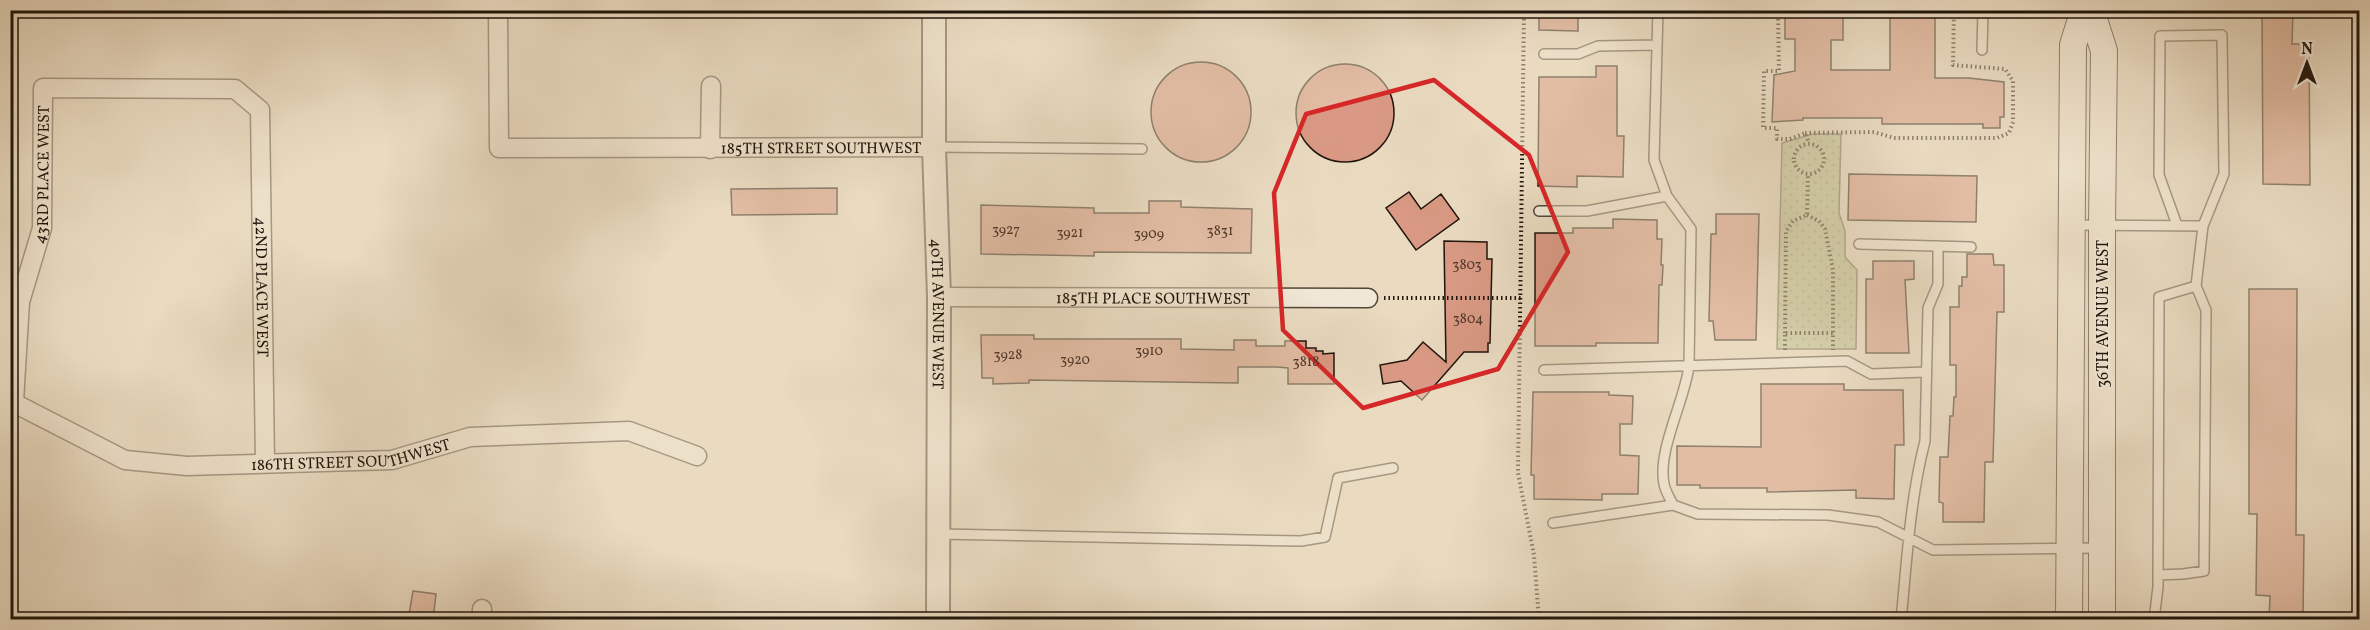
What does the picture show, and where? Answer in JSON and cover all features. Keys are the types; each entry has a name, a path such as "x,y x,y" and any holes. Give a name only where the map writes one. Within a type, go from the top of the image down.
{"main road":[{"name":"36TH AVENUE WEST","path":"2069,620 2073,45 2084,10"},
{"name":"36TH AVENUE WEST","path":"2091,10 2104,51 2102,620"}],"street":[{"name":"185TH STREET SOUTHWEST","path":"498,10 499,148 934,147"},
{"name":"40TH AVENUE WEST","path":"934,10 934,147 939,297 938,620"},
{"name":"185TH STREET SOUTHWEST","path":"710,149 711,86"},
{"name":"42ND PLACE WEST","path":"43,88 235,89 260,110 265,463"},
{"name":"43RD PLACE WEST","path":"12,401 20,302 42,228 43,88"},
{"name":"185TH PLACE SOUTHWEST","path":"939,297 1368,298"},
{"name":"186TH STREET SOUTHWEST","path":"12,401 125,460 187,466 392,460 470,437 629,431 697,456"}],"lane":[{"path":"1658,10 1654,160 1667,196 1691,229 1689,366 1687,381 1665,453 1664,483 1672,505"},
{"path":"1982,50 1983,10"},
{"path":"2158,575 2204,571 2206,310 2196,286 2203,226 2224,174 2222,35 2160,36 2158,176 2177,225"},
{"path":"1544,54 1578,54 1598,46 1657,45"},
{"path":"934,147 1142,149"},
{"path":"1539,211 1587,211 1667,196"},
{"path":"2070,225 2203,226"},
{"path":"1858,244 1971,247"},
{"path":"1901,620 1909,537 1920,460 1926,441 1928,308 1938,284 1938,246"},
{"path":"2154,620 2158,575 2159,297 2196,286"},
{"path":"1544,370 1847,361 1871,374 1926,372"},
{"path":"938,534 1301,541 1325,537 1338,478 1392,468"},
{"path":"1553,523 1672,505 1698,514 1828,515 1878,522 1933,550 2102,548"}],"path":[{"path":"1524,10 1518,473 1534,555 1539,620"},
{"path":"1778,10 1779,71 1764,71 1763,128 1778,128 1777,140 1790,139 1805,133 1874,132 1894,138 1997,138 2009,133 2013,122 2013,81 2005,69 1953,65 1954,10"},
{"path":"1805,133 1809,143"},
{"path":"1809,143 1820,147 1824,162 1818,171 1808,174 1796,167 1793,158 1797,149 1809,143"},
{"path":"1807,215 1808,174"},
{"path":"1785,351 1786,231 1793,221 1807,215 1819,221 1825,229 1833,270 1833,351"},
{"path":"1368,298 1521,298"},
{"path":"1785,333 1833,333"}],"highlighted area":[{"path":"1434,80 1529,155 1568,252 1498,369 1363,408 1283,330 1274,193 1306,114"}],"green space":[{"path":"1813,134 1841,134 1839,213 1845,231 1845,257 1857,270 1856,349 1777,349 1782,143"}],"building":[{"path":"1539,10 1578,10 1578,31 1539,30"},
{"path":"1795,10 1819,10 1819,15 1843,15 1843,40 1831,40 1831,70 1890,70 1890,10 1935,10 1935,78 1969,78 2004,82 2004,117 2000,117 2000,128 1983,128 1983,124 1882,124 1882,118 1803,118 1803,120 1772,122 1774,75 1795,71 1795,39 1785,39 1785,14 1795,14"},
{"path":"2262,10 2293,10 2292,44 2309,44 2310,185 2263,184"},
{"path":"1201,62 1229,70 1243,84 1251,112 1243,140 1229,154 1201,162 1173,154 1159,140 1151,112 1159,84 1173,70"},
{"path":"1345,64 1364,68 1380,78 1390,94 1394,113 1390,132 1380,148 1364,158 1345,162 1326,158 1310,148 1300,132 1296,113 1300,94 1310,78 1326,68"},
{"path":"1596,66 1617,66 1617,136 1624,136 1623,177 1577,176 1577,187 1538,186 1539,77 1596,77"},
{"path":"1849,174 1977,176 1976,222 1848,220"},
{"path":"837,188 837,214 732,215 731,189"},
{"path":"1409,192 1421,209 1441,194 1459,219 1416,250 1386,208"},
{"path":"1149,201 1181,201 1181,207 1252,209 1251,253 1094,252 1094,256 981,254 981,205 1094,208 1094,213 1149,213"},
{"path":"1716,214 1759,214 1756,340 1715,340 1713,321 1709,321 1711,234 1716,234"},
{"path":"1613,219 1657,220 1657,239 1662,239 1661,265 1663,265 1662,285 1659,285 1658,343 1535,346 1535,233 1573,233 1573,228 1613,228"},
{"path":"1444,241 1487,242 1487,259 1492,259 1490,343 1488,343 1488,352 1464,352 1422,400 1401,381 1383,384 1380,365 1407,360 1423,342 1446,362"},
{"path":"1967,254 1993,254 1994,265 2004,265 2004,312 1997,312 1993,462 1985,462 1984,522 1943,522 1943,503 1939,502 1940,457 1948,457 1950,416 1953,416 1954,397 1956,397 1956,365 1950,365 1950,307 1959,307 1959,286 1962,286 1962,277 1967,277"},
{"path":"1873,261 1914,261 1914,279 1905,280 1909,353 1866,353 1866,279 1873,279"},
{"path":"2249,289 2297,289 2296,535 2304,535 2303,620 2269,620 2270,596 2256,595 2257,514 2249,514"},
{"path":"981,335 1034,335 1034,339 1181,339 1181,349 1234,350 1234,340 1256,340 1256,346 1285,346 1285,341 1306,341 1306,348 1316,348 1316,351 1323,351 1323,354 1334,353 1334,384 1288,384 1288,368 1238,367 1238,383 1029,380 1029,383 993,384 993,378 982,378"},
{"path":"1761,384 1844,384 1844,390 1903,390 1904,445 1895,445 1894,499 1856,498 1856,490 1767,492 1767,488 1700,488 1700,485 1677,485 1677,446 1761,447"},
{"path":"1533,392 1609,392 1609,395 1633,396 1632,424 1620,424 1620,455 1639,456 1638,494 1602,494 1602,500 1534,499 1534,475 1531,475"},
{"path":"413,591 436,594 433,620 408,620"}]}
